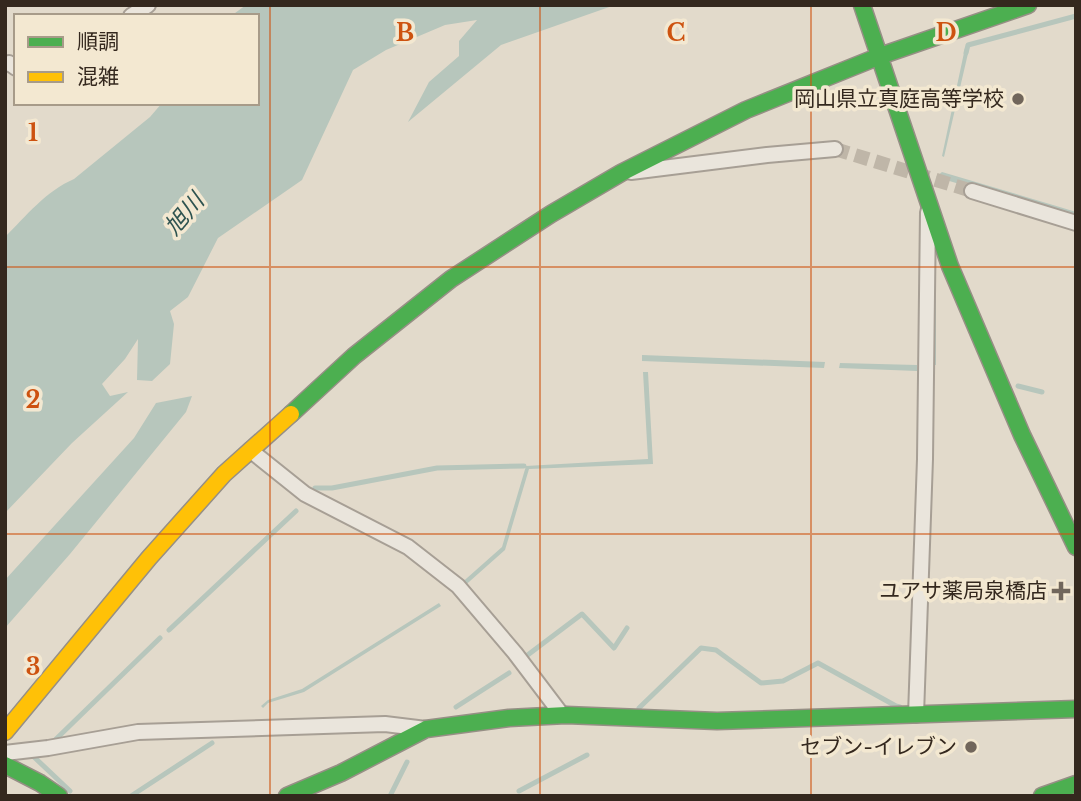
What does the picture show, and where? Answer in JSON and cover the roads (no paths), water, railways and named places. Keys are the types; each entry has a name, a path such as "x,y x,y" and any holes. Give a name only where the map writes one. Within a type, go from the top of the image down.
{"main road":[{"path":"862,5 955,278 1022,435 1076,547"},
{"path":"5,732 149,558 224,474 354,356 451,279 551,214 621,173 746,110 880,56 1028,5"},
{"path":"287,796 426,729 509,718 562,715 717,721 1076,709"},
{"path":"5,765 59,796"},
{"path":"1042,796 1076,784"}],"street":[{"path":"621,173 835,149"},
{"path":"972,191 1076,223"},
{"path":"916,715 925,459 928,201"},
{"path":"250,450 305,494 408,547 458,586 515,653 562,715"},
{"path":"5,753 138,732 385,724 426,729"}],"water":[{"name":"旭川","path":"246,5 615,5 501,45 408,122 429,82 459,56 459,41 477,20 445,25 386,50 353,70 302,180 218,238 188,297 170,311 174,324 170,364 152,381 137,380 138,339 125,359 102,384 110,396 128,392 72,443 5,513 5,237 45,197 74,179 150,117 160,105 259,105 259,14 234,14"},
{"path":"967,46 969,49 944,157 942,156"},
{"path":"942,172 1076,212 1076,219 936,177"},
{"path":"933,276 936,277 936,365 932,365"},
{"path":"642,355 825,362 824,368 642,361"},
{"path":"840,363 917,365 917,371 839,368"},
{"path":"643,372 648,372 653,464 529,469 505,550 461,589 458,586 502,547 526,466 648,459"},
{"path":"192,396 186,412 70,554 5,628 5,580 134,438 156,403"},
{"path":"439,603 441,606 304,692 268,703 263,708 261,706 268,700 302,689"}],"waterway":[{"path":"966,53 968,45 1076,16"},
{"path":"1018,386 1042,392"},
{"path":"315,488 332,488 437,468 524,466"},
{"path":"169,630 296,511"},
{"path":"521,660 582,614 614,648 627,628"},
{"path":"53,742 160,638"},
{"path":"639,708 701,648 716,650 761,683 783,681 818,663 900,707"},
{"path":"456,707 509,673"},
{"path":"131,796 212,743"},
{"path":"519,791 587,755"},
{"path":"34,757 70,791"},
{"path":"390,796 407,762"}],"tunnel":[{"path":"835,149 972,191"}],"place":[{"name":"岡山県立真庭高等学校","path":"1018,99"},
{"name":"ユアサ薬局泉橋店","path":"1061,591"},
{"name":"セブン-イレブン","path":"971,747"}]}
